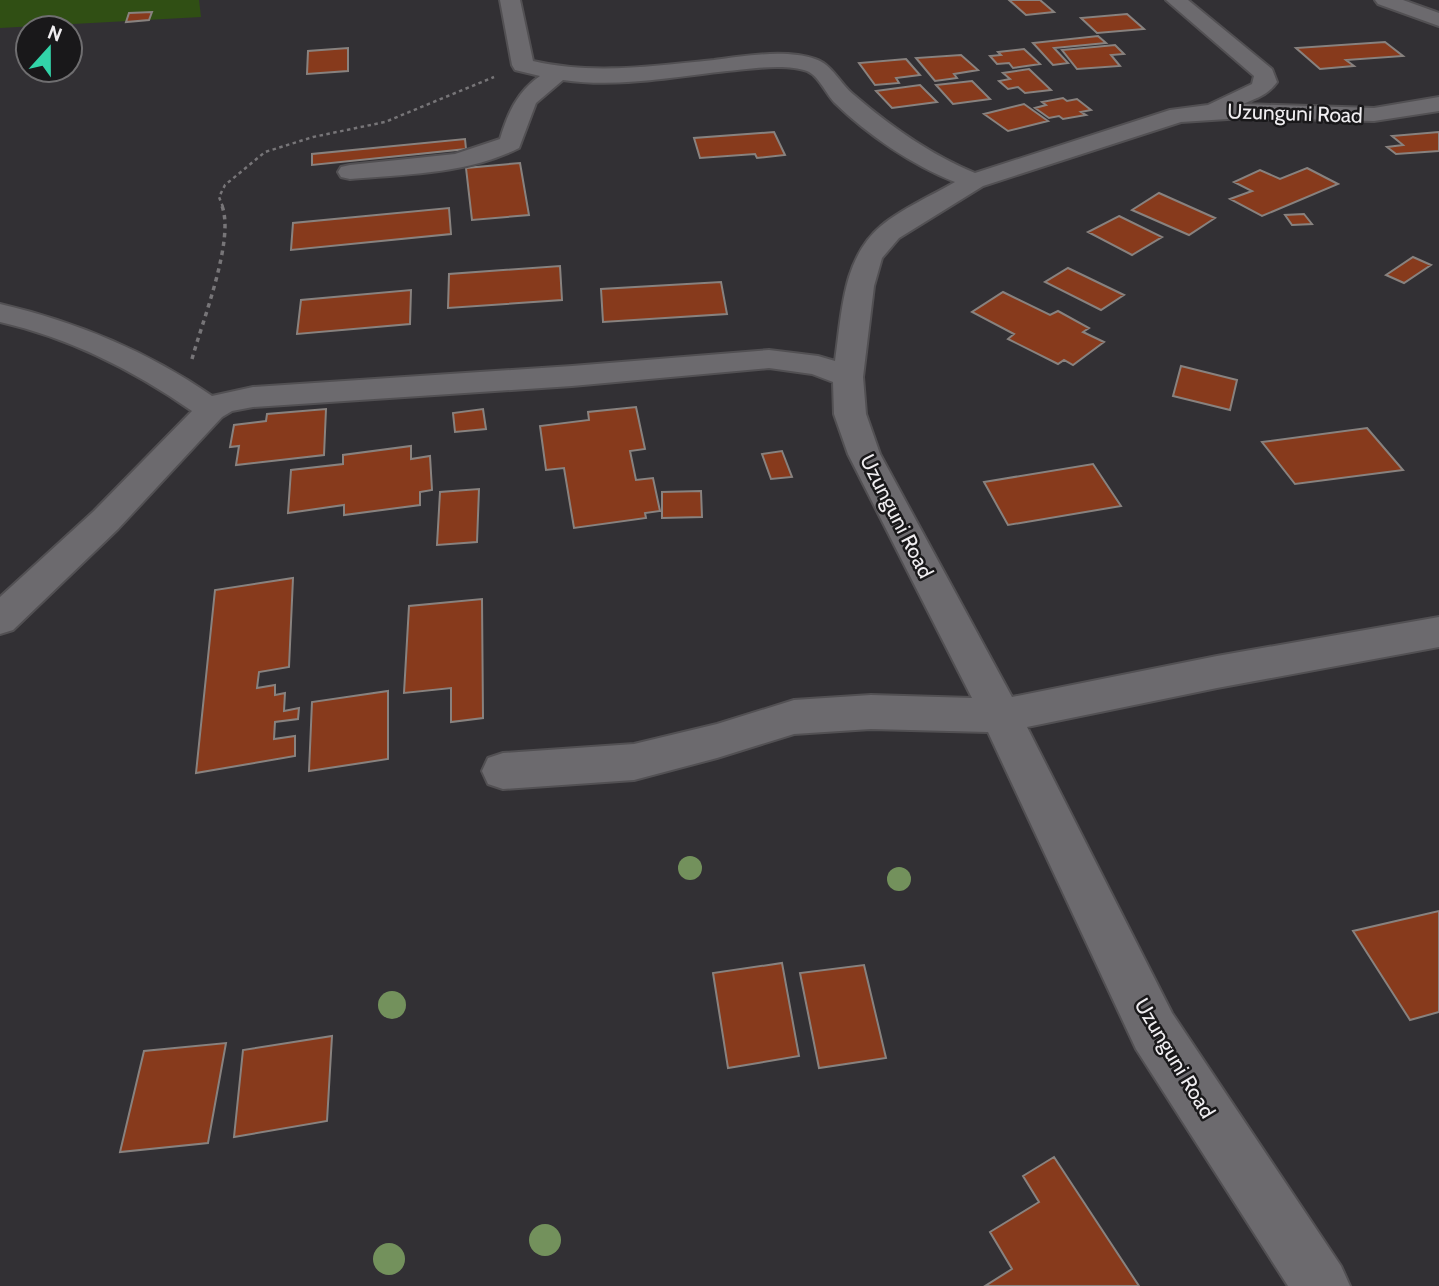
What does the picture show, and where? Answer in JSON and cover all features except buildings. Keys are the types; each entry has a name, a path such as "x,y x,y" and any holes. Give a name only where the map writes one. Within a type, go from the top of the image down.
{"street":[{"path":"510,0 523,65 557,74 612,77 762,61 809,64 819,69 842,97 867,118 937,166 974,181"},
{"path":"1176,0 1264,74 1266,82 1260,89 1213,110"},
{"path":"1385,0 1439,20"},
{"path":"350,172 476,158 503,148 511,144 523,102 557,74"},
{"name":"Uzunguni Road","path":"1321,1286 1154,1031 1002,716 864,454 850,414 848,377 860,286 869,257 890,232 974,181 1146,123 1213,110 1330,117 1371,116 1409,113 1439,104"},
{"path":"0,313 33,319 78,335 184,390 211,410"},
{"path":"0,620 106,520 211,410 223,403 254,397 558,377 757,359 792,360 818,365 848,377"},
{"path":"503,771 634,762 717,741 794,717 871,712 1002,716 1217,672 1439,632"}],"path":[{"path":"184,390 224,245 227,219 219,197 225,186 265,152 313,137 385,122 523,65"}],"green space":[{"path":"0,0 199,0 201,17 84,23 84,14 14,14 14,27 0,28"}]}
